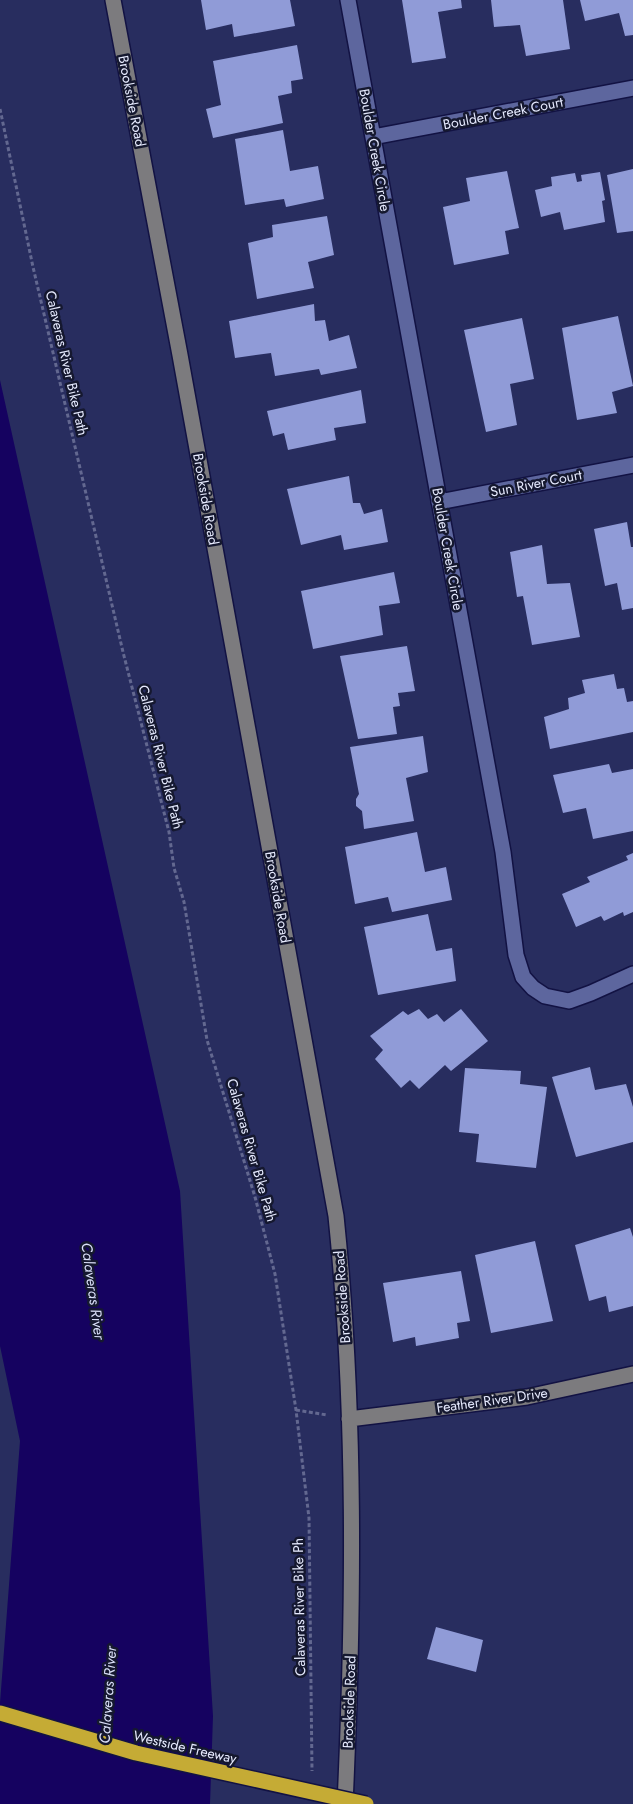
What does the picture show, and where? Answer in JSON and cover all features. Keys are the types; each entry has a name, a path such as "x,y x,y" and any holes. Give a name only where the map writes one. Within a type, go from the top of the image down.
{"highway":[{"name":"Westside Freeway","path":"0,1713 136,1753 366,1804"}],"street":[{"name":"Brookside Road","path":"113,0 180,355 336,1216 343,1287 349,1419 351,1673 345,1804"},
{"name":"Boulder Creek Circle","path":"348,0 503,852 516,955 523,978 533,988 545,996 569,1001 633,974"},
{"name":"Boulder Creek Court","path":"373,137 633,88"},
{"name":"Sun River Court","path":"439,502 633,465"},
{"name":"Feather River Drive","path":"349,1419 527,1397 633,1374"}],"path":[{"name":"Calaveras River Bike Path","path":"0,109 33,267 124,652 169,832 174,868 184,902 207,1040 255,1197 275,1274 296,1410"},
{"path":"296,1410 349,1419"},
{"name":"Calaveras River Bike Ph","path":"296,1410 309,1518 312,1774"}],"water":[{"name":"Calaveras River","path":"0,380 180,1191 213,1716 210,1804 0,1804 0,1703 20,1441 0,1346"}],"building":[{"path":"201,0 290,0 295,26 234,37 232,24 206,30"},
{"path":"402,0 461,0 462,8 438,12 446,58 412,63"},
{"path":"491,0 563,0 570,49 526,56 520,25 494,27"},
{"path":"580,0 633,0 633,35 625,36 619,13 585,21"},
{"path":"297,45 303,79 291,81 292,93 278,96 283,123 213,138 206,109 221,105 213,61"},
{"path":"283,130 290,171 318,166 324,199 286,207 284,199 245,205 235,139"},
{"path":"633,169 633,231 617,233 607,175"},
{"path":"507,171 519,228 505,231 509,254 454,265 443,207 470,201 466,178"},
{"path":"600,172 605,200 602,201 605,222 564,230 560,212 541,217 535,190 552,186 551,177 575,173 577,182 582,181 581,175"},
{"path":"327,216 334,255 308,262 314,288 257,299 248,243 273,237 272,225"},
{"path":"314,304 315,321 325,320 329,341 349,335 357,368 321,375 319,369 275,376 271,353 235,358 229,321"},
{"path":"618,316 633,386 612,392 617,413 577,420 562,328"},
{"path":"522,318 534,379 510,384 517,425 486,432 464,330"},
{"path":"361,390 366,423 334,428 336,440 288,450 284,433 273,436 267,411"},
{"path":"349,476 353,503 360,503 364,514 382,509 388,542 344,550 341,535 301,545 287,489"},
{"path":"627,522 631,547 633,547 633,608 622,610 617,583 605,586 594,529"},
{"path":"542,545 547,584 570,583 580,637 532,645 523,596 517,597 510,552"},
{"path":"394,572 400,603 379,606 383,635 313,649 301,591"},
{"path":"407,646 415,691 398,693 400,706 393,707 397,734 358,739 340,656"},
{"path":"614,674 617,689 624,688 627,702 633,701 633,732 550,749 544,717 569,709 568,698 585,693 582,680"},
{"path":"423,736 428,772 406,778 414,821 364,829 362,811 356,806 356,799 359,794 350,747"},
{"path":"609,764 612,773 633,769 633,831 593,839 586,808 563,813 553,775"},
{"path":"417,832 425,872 446,867 452,900 392,912 388,897 355,904 345,847"},
{"path":"633,853 633,912 624,916 623,912 604,921 601,916 576,927 562,894 590,882 587,877 628,860 626,856"},
{"path":"428,914 436,951 452,948 456,981 378,995 364,927"},
{"path":"419,1009 428,1019 437,1014 444,1022 461,1009 488,1041 451,1071 445,1065 419,1089 410,1080 401,1088 375,1059 383,1050 370,1036 403,1011 408,1015"},
{"path":"590,1067 595,1090 626,1084 633,1107 633,1142 576,1157 552,1077"},
{"path":"465,1068 521,1071 520,1084 547,1087 536,1168 476,1162 479,1134 459,1132"},
{"path":"630,1228 633,1237 633,1306 609,1312 606,1296 589,1301 575,1245"},
{"path":"535,1241 553,1321 491,1333 475,1255"},
{"path":"461,1271 470,1321 457,1323 459,1338 416,1346 415,1337 393,1342 383,1283"},
{"path":"436,1627 483,1640 476,1672 427,1659"}]}
